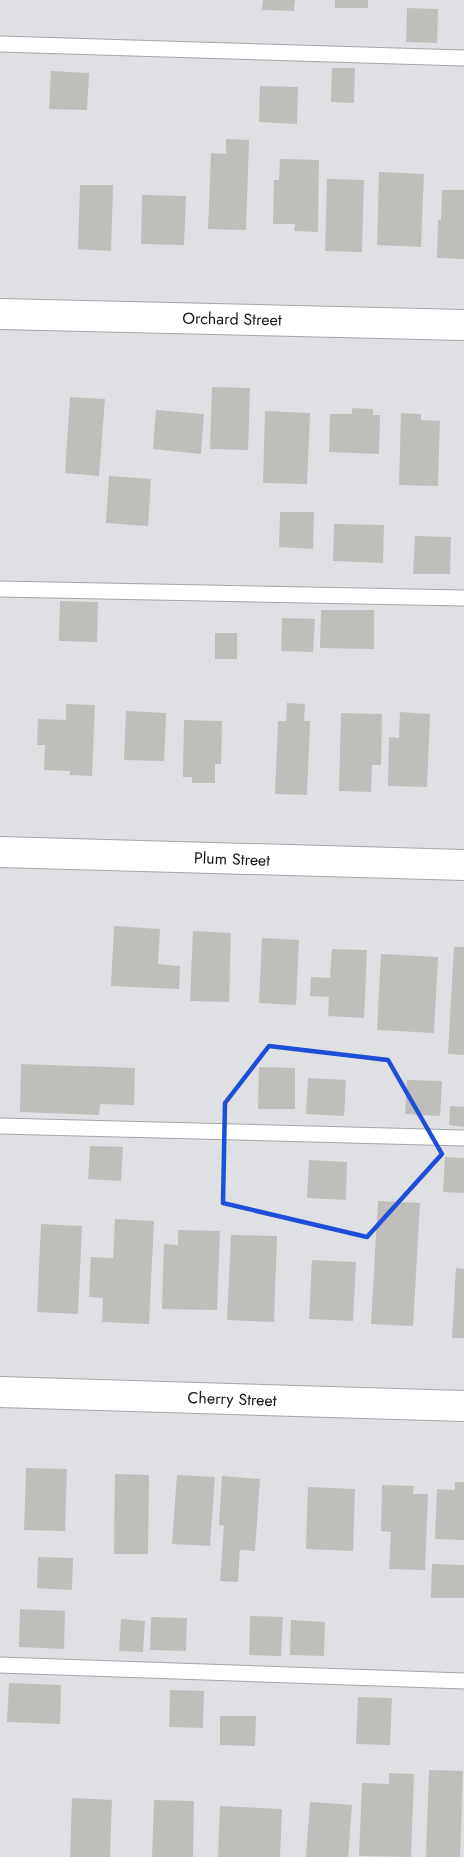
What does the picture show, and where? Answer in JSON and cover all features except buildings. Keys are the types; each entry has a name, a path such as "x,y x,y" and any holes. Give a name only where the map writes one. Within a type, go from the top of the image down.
{"street":[{"name":"Orchard Street","path":"0,314 464,325"},
{"name":"Plum Street","path":"0,852 464,865"},
{"name":"Cherry Street","path":"0,1392 464,1406"}],"lane":[{"path":"0,44 464,58"},
{"path":"0,589 464,598"},
{"path":"0,1126 464,1138"},
{"path":"0,1665 464,1681"}],"highlighted area":[{"path":"269,1046 388,1060 442,1154 367,1237 223,1203 225,1103"}]}
